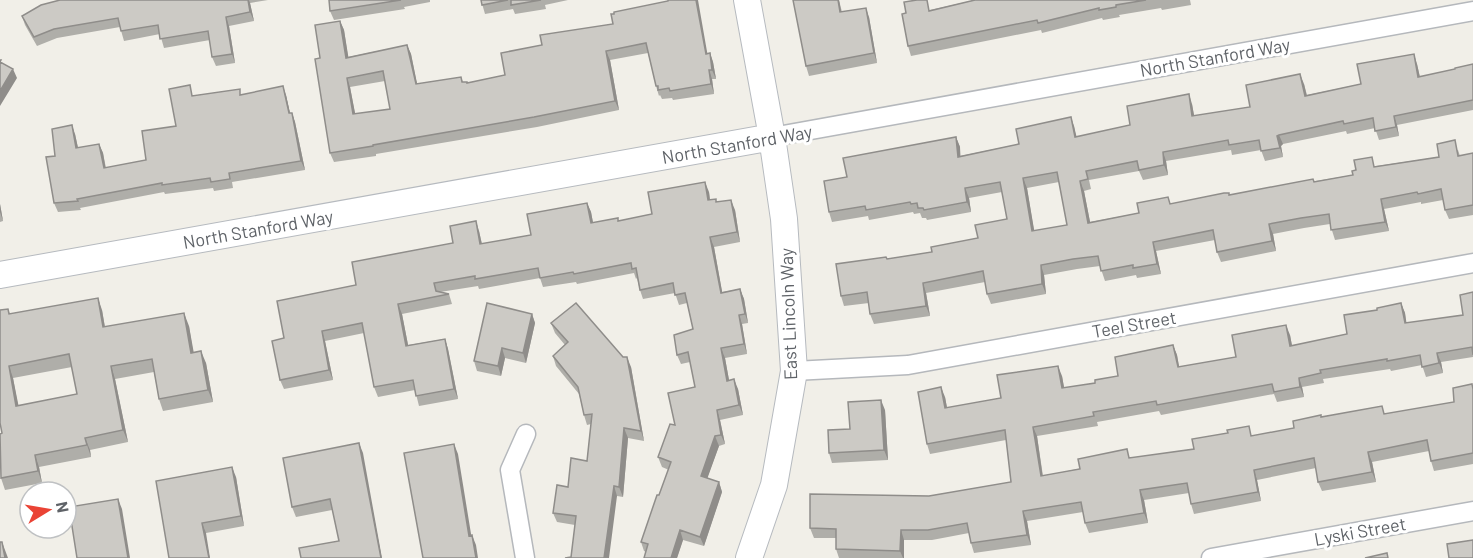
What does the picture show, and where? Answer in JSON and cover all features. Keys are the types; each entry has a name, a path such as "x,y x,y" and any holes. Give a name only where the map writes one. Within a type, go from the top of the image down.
{"street":[{"name":"East Lincoln Way","path":"747,0 772,137 784,219 794,371 774,485 749,558"},
{"name":"North Stanford Way","path":"0,275 1473,11"},
{"name":"Teel Street","path":"794,371 908,365 1473,263"},
{"path":"525,558 510,470 526,434"},
{"name":"Lyski Street","path":"1211,558 1473,511"}],"building":[{"path":"60,0 248,0 250,12 226,17 232,54 212,57 208,31 160,39 158,25 121,31 118,18 54,29 34,37 22,16 41,5"},
{"path":"329,0 401,0 330,11"},
{"path":"481,0 508,0 482,5"},
{"path":"511,0 541,0 511,5"},
{"path":"696,0 706,54 710,53 711,84 670,91 669,88 658,90 646,43 606,51 615,101 330,153 315,59 320,58 315,25 340,21 346,58 407,45 416,84 461,77 462,82 467,83 505,75 501,53 542,45 540,35 613,24 611,14 614,12 668,1","holes":["383,71 390,109 353,114 347,78"]},
{"path":"793,0 838,0 840,12 866,8 874,53 806,66"},
{"path":"927,0 929,11 975,0 1146,0 1099,10 1099,8 1038,23 1037,20 908,46 902,14 906,13 904,2"},
{"path":"1414,54 1418,77 1473,64 1473,100 1394,116 1396,127 1375,131 1373,118 1344,124 1343,121 1279,135 1277,136 1280,148 1261,151 1259,140 1229,145 1228,140 1163,152 1164,165 1139,170 1137,161 1086,171 1088,179 1080,181 1088,223 1139,213 1137,203 1168,197 1170,204 1224,193 1229,193 1229,195 1313,179 1314,182 1353,175 1352,171 1356,170 1354,160 1372,157 1374,167 1439,157 1437,144 1455,140 1458,156 1473,153 1473,205 1445,210 1441,189 1418,194 1417,192 1381,199 1385,222 1331,230 1329,214 1301,218 1269,224 1272,241 1217,252 1213,230 1153,242 1157,264 1133,268 1133,265 1101,271 1098,256 1073,259 1041,265 1042,284 987,294 983,271 923,283 926,306 870,314 867,292 841,296 836,264 932,252 931,247 978,238 975,225 1007,219 1000,182 965,188 967,202 924,210 918,208 917,203 911,204 910,202 866,210 865,206 829,212 824,181 847,177 843,158 956,137 958,157 1019,144 1016,129 1071,117 1075,137 1130,125 1127,106 1189,94 1192,116 1250,107 1246,85 1300,74 1305,96 1361,84 1357,64","holes":["1057,172 1067,225 1032,231 1023,178"]},
{"path":"0,62 13,69 0,91"},
{"path":"190,85 192,96 240,89 240,95 283,86 289,113 292,113 301,161 229,173 230,179 211,182 210,178 162,185 162,183 77,199 78,201 54,203 46,157 55,156 52,129 72,125 76,148 99,144 104,168 146,160 142,131 176,126 169,89"},
{"path":"705,182 708,200 716,199 716,202 731,200 737,232 710,237 721,293 740,289 745,314 739,315 744,344 721,348 727,381 734,379 739,405 717,410 721,435 715,436 701,476 719,482 700,537 680,530 671,558 644,558 648,544 641,542 671,462 658,457 670,424 675,425 668,393 695,387 688,352 677,355 674,335 693,329 685,293 675,295 673,283 640,290 636,268 632,269 631,263 540,278 538,268 475,279 475,276 434,283 436,291 449,294 398,304 406,346 445,339 454,389 416,396 413,380 374,387 362,323 322,331 329,370 280,380 272,341 284,338 277,301 356,285 352,262 453,243 450,226 476,221 480,244 531,235 527,214 587,203 591,223 618,218 618,221 652,214 648,192"},
{"path":"1473,292 1473,355 1472,347 1437,353 1439,363 1422,367 1420,355 1387,361 1387,359 1320,370 1321,373 1299,378 1300,387 1274,392 1272,384 1157,405 1156,401 1093,412 1094,416 1033,427 1041,476 1080,469 1078,459 1127,449 1129,458 1194,449 1192,439 1228,433 1227,430 1249,426 1251,436 1294,428 1293,421 1321,415 1321,417 1382,406 1384,414 1454,402 1453,388 1472,384 1473,453 1431,461 1427,440 1368,452 1372,472 1318,482 1314,458 1254,470 1258,492 1191,504 1187,483 1140,490 1144,513 1085,523 1081,502 1023,511 1027,535 971,543 967,523 928,530 901,530 900,551 836,549 836,529 810,528 810,494 929,496 1011,482 1005,430 927,444 918,392 941,387 945,408 1001,398 997,375 1058,366 1062,388 1095,383 1095,380 1118,376 1115,357 1173,345 1178,367 1236,357 1232,335 1286,325 1290,346 1347,334 1344,315 1377,310 1377,308 1401,303 1405,323 1463,315 1460,295"},
{"path":"98,298 103,327 184,313 191,353 201,351 208,390 159,399 152,359 111,366 123,430 85,438 87,445 35,455 38,471 1,478 0,310 8,309 9,314","holes":["69,354 77,394 16,406 9,366"]},
{"path":"487,303 532,314 523,353 502,348 498,366 474,361"},
{"path":"576,303 623,357 627,357 641,431 624,428 619,487 614,486 604,558 565,558 571,557 576,516 553,513 557,485 568,487 571,458 587,461 592,414 584,415 578,387 553,356 568,342 551,323"},
{"path":"881,400 884,450 829,453 828,430 850,429 848,402"},
{"path":"359,443 381,558 301,558 299,548 339,541 330,499 292,507 283,458"},
{"path":"454,444 469,536 472,535 476,558 423,558 404,453"},
{"path":"232,467 241,516 202,523 209,558 169,558 156,481"},
{"path":"118,499 128,558 77,558 74,540 78,540 78,506"},
{"path":"1473,540 1473,558 1449,558 1447,544"},
{"path":"0,542 2,542 5,558 0,558"},
{"path":"1387,553 1388,558 1365,558"}]}
